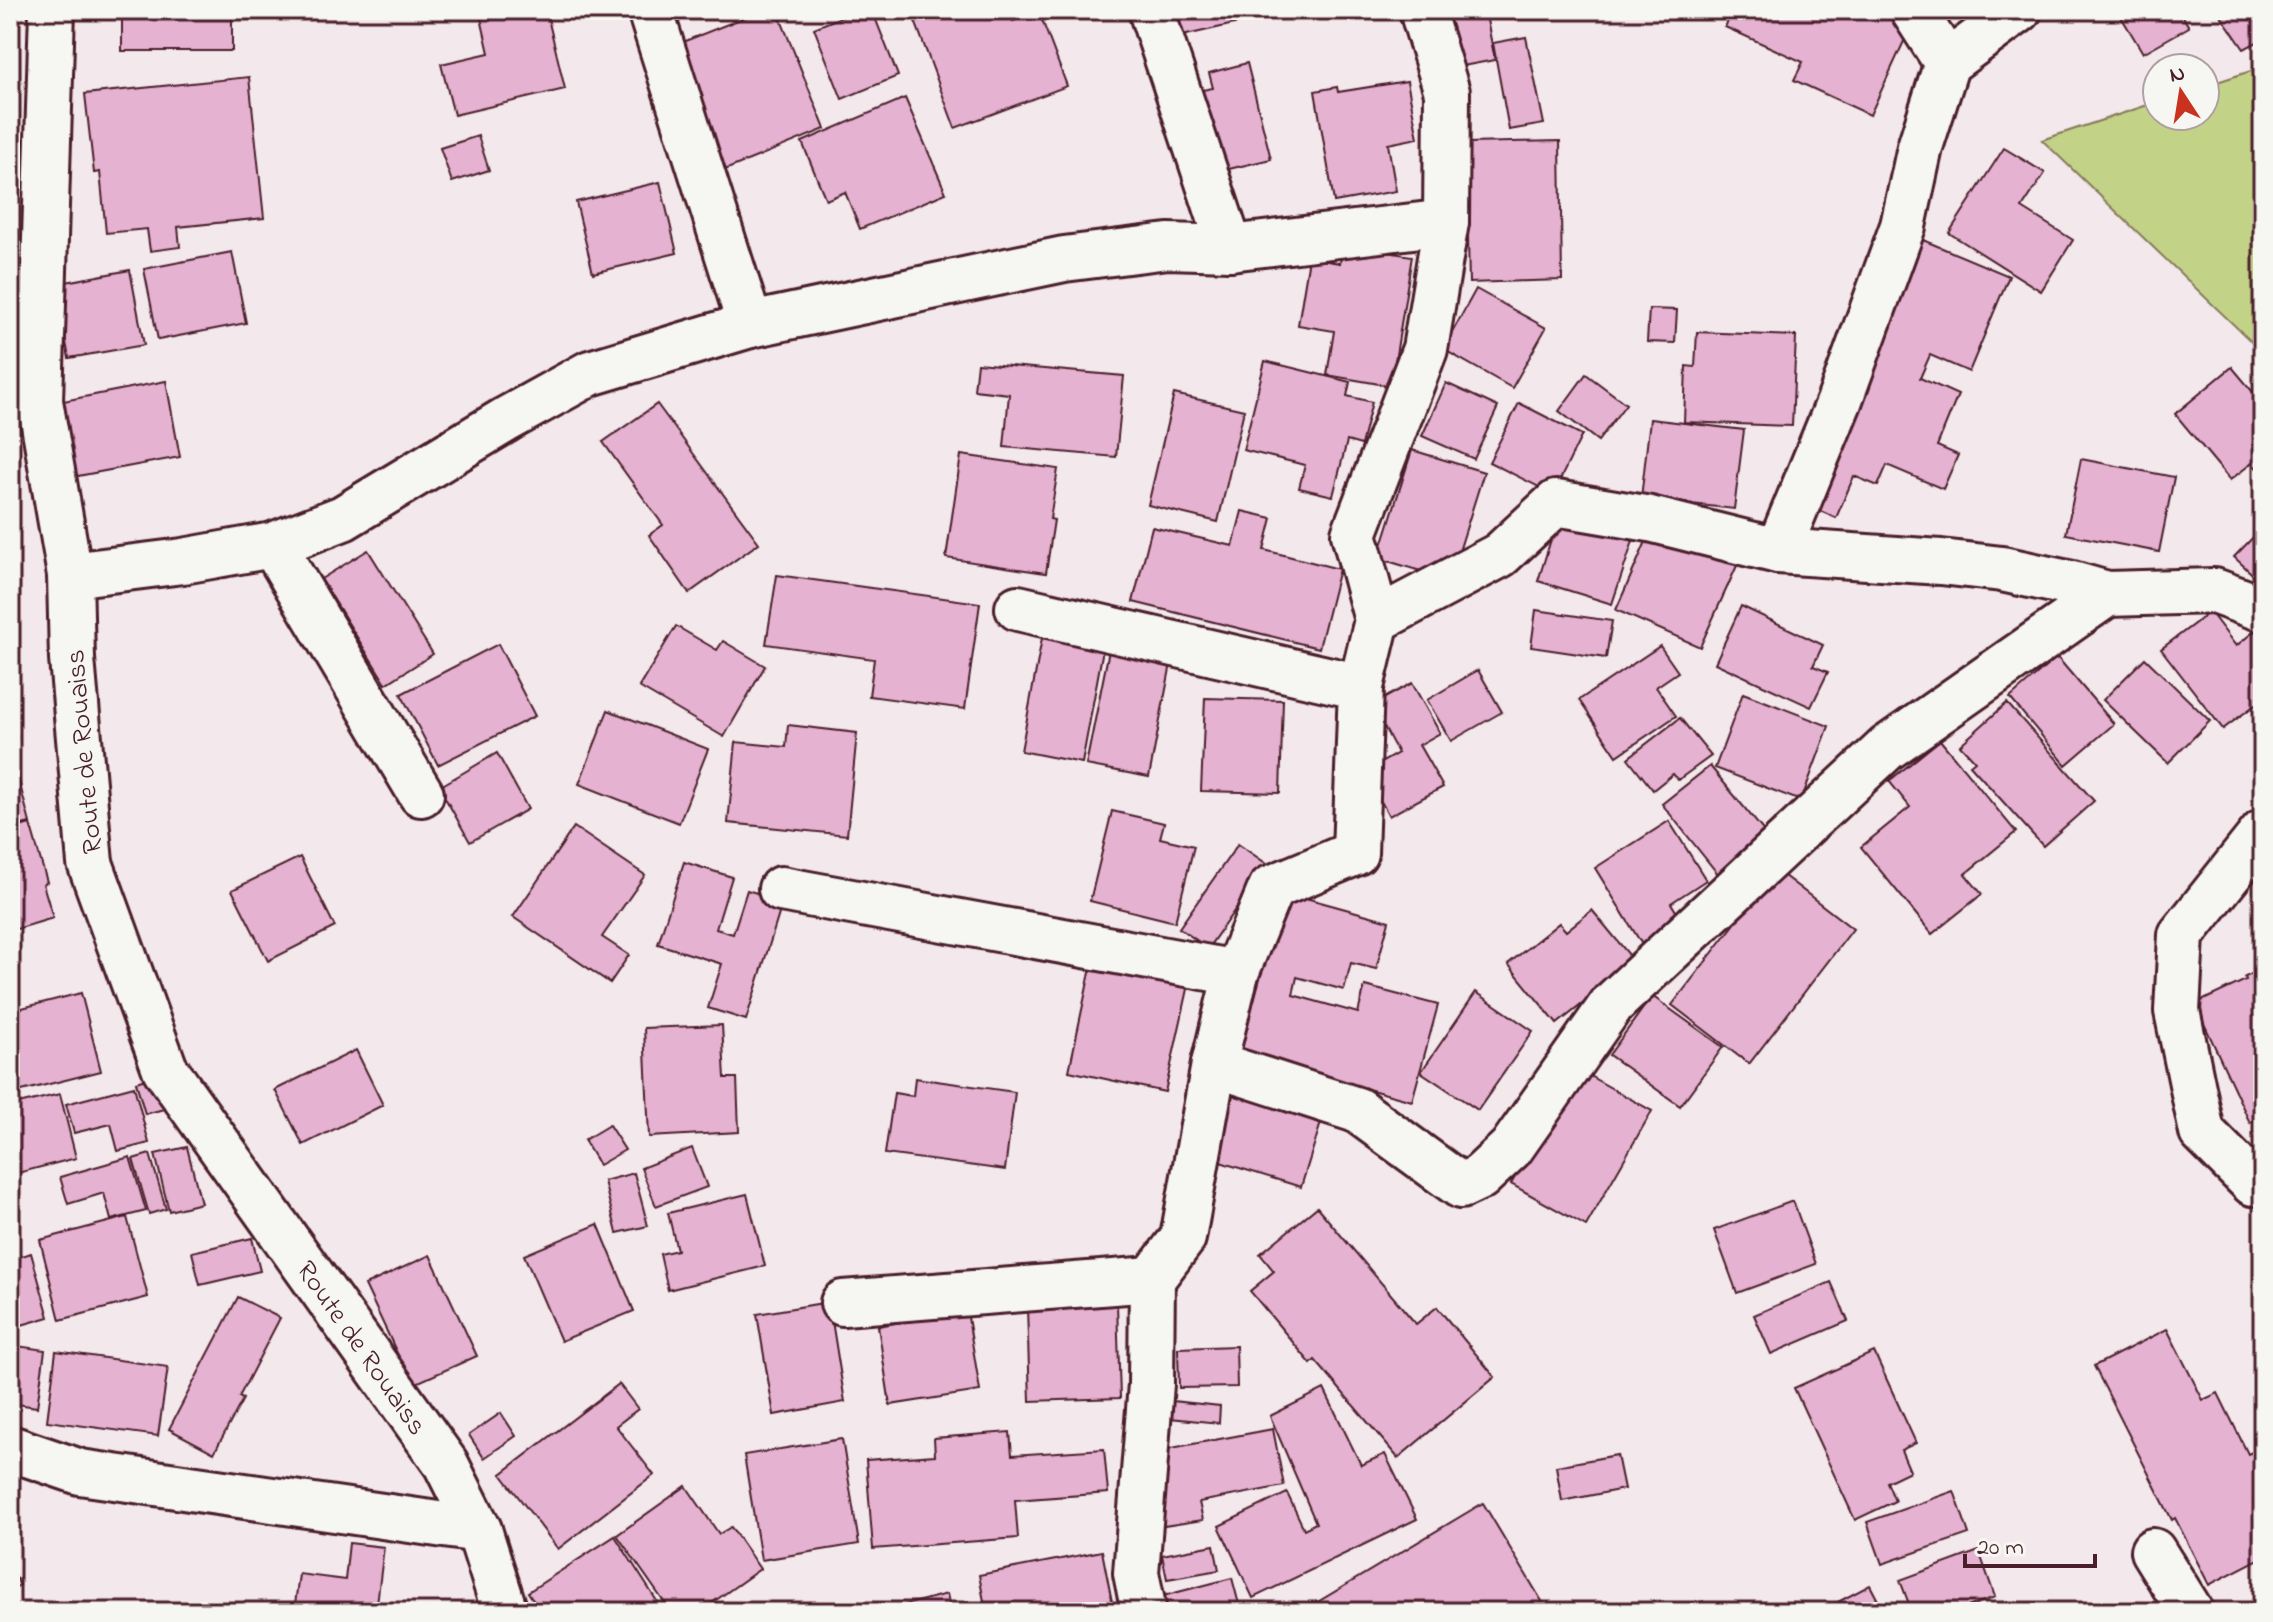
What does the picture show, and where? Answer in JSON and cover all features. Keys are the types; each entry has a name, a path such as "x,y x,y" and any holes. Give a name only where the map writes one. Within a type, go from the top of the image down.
{"street":[{"name":"Route de Rouaiss","path":"52,10 40,401 70,575 72,659 90,863 165,1069 446,1464 479,1530 505,1612"},
{"path":"650,10 750,325"},
{"path":"1151,10 1230,248"},
{"path":"1144,1612 1136,1573 1151,1384 1152,1279 1183,1238 1214,1064 1236,973 1271,888 1355,853 1361,687 1377,620 1354,534 1425,349 1446,222 1447,92 1422,10"},
{"path":"1913,10 1947,63"},
{"path":"1778,551 1889,268 1903,226 1920,147 1947,63 2019,10"},
{"path":"70,575 183,561 273,545 343,518 590,373 750,325 1064,259 1168,246 1230,248 1446,222"},
{"path":"1377,620 1500,555 1556,503 1650,519 1778,551 2002,569 2107,594 2214,591 2263,609"},
{"path":"273,545 421,794"},
{"path":"1214,1064 1357,1110 1461,1186 1480,1177 1511,1148 1612,1004 1887,748 2107,594"},
{"path":"1018,608 1361,687"},
{"path":"2263,832 2181,935 2177,1011 2202,1132 2253,1183 2263,1179"},
{"path":"781,889 1236,973"},
{"path":"843,1303 1152,1279"},
{"path":"10,1448 80,1472 479,1530"},
{"path":"2153,1551 2191,1612"}],"green space":[{"path":"2263,67 2263,353 2042,140 2141,107 2141,132 2221,132 2221,81"}],"building":[{"path":"122,10 232,10 232,51 122,51"},
{"path":"498,10 546,10 565,89 454,115 441,64 489,53 480,14"},
{"path":"763,10 777,10 825,129 725,170 675,45"},
{"path":"858,10 872,10 898,76 842,99 814,28"},
{"path":"911,10 1009,10 1013,21 1039,12 1067,86 955,128"},
{"path":"1162,10 1254,10 1256,19 1169,39"},
{"path":"1485,10 1495,60 1457,67 1446,14"},
{"path":"1733,10 1883,10 1912,24 1870,115 1794,80 1803,62 1725,27"},
{"path":"2117,10 2179,10 2189,27 2142,52"},
{"path":"2217,10 2263,10 2263,39 2244,49"},
{"path":"1526,37 1544,124 1509,130 1493,43"},
{"path":"1247,63 1271,159 1212,173 1192,92 1213,88 1209,73"},
{"path":"249,77 264,218 178,227 180,247 150,251 147,229 106,233 100,172 94,173 85,94"},
{"path":"1407,81 1418,138 1388,144 1396,191 1334,202 1315,91 1337,87 1338,92"},
{"path":"905,98 946,193 860,229 845,192 826,200 802,142"},
{"path":"478,136 489,170 452,182 440,148"},
{"path":"1560,141 1562,280 1469,283 1466,143"},
{"path":"2004,148 2045,173 2022,208 2073,240 2041,291 1949,233"},
{"path":"660,182 677,253 593,273 576,202"},
{"path":"1923,240 2009,276 1969,372 1930,355 1920,378 1958,395 1937,446 1958,455 1943,489 1887,465 1878,486 1854,476 1836,518 1808,506"},
{"path":"1343,245 1412,256 1391,386 1327,375 1334,331 1298,325 1309,258 1340,263"},
{"path":"232,252 246,323 158,340 144,269"},
{"path":"130,270 144,345 69,358 55,284"},
{"path":"1476,289 1546,328 1512,388 1443,349"},
{"path":"1649,309 1677,310 1675,343 1647,342"},
{"path":"1697,332 1796,336 1792,426 1684,422 1686,366 1695,367"},
{"path":"1265,361 1350,382 1347,396 1372,402 1361,445 1347,441 1333,496 1299,488 1305,465 1243,450"},
{"path":"977,363 1124,376 1116,457 1004,447 1009,394 974,390"},
{"path":"2232,367 2263,404 2263,475 2252,463 2230,480 2175,414"},
{"path":"1586,374 1626,404 1598,441 1559,411"},
{"path":"166,381 180,457 67,478 53,403"},
{"path":"1446,383 1498,407 1474,459 1422,436"},
{"path":"1174,394 1244,410 1218,522 1148,505"},
{"path":"1519,403 1582,435 1553,494 1489,462"},
{"path":"657,404 759,543 689,593 649,535 663,525 603,442"},
{"path":"1650,419 1744,430 1734,509 1641,498"},
{"path":"1412,450 1484,472 1450,580 1378,558"},
{"path":"961,455 1058,469 1046,573 946,558"},
{"path":"2081,459 2174,477 2159,552 2066,534"},
{"path":"1242,511 1272,518 1264,550 1339,569 1319,648 1133,602 1152,527 1233,546"},
{"path":"1558,517 1633,541 1612,604 1538,581"},
{"path":"2263,527 2263,584 2234,557"},
{"path":"1651,530 1740,559 1700,647 1616,610"},
{"path":"368,550 433,654 386,684 321,579"},
{"path":"777,575 980,603 965,709 869,696 874,659 766,644"},
{"path":"1741,606 1823,645 1813,666 1828,672 1811,707 1715,663"},
{"path":"1536,610 1612,621 1606,658 1531,647"},
{"path":"2210,612 2236,646 2263,624 2263,699 2223,729 2161,649"},
{"path":"676,626 717,650 723,641 765,666 724,737 639,687"},
{"path":"1112,635 1174,648 1149,777 1086,765"},
{"path":"1042,638 1103,649 1082,763 1021,751"},
{"path":"498,644 535,716 438,765 401,694"},
{"path":"1660,646 1678,672 1656,687 1676,716 1617,756 1579,700"},
{"path":"2057,657 2114,724 2066,765 2010,698"},
{"path":"2145,658 2210,721 2168,763 2103,700"},
{"path":"1478,670 1502,712 1451,741 1427,700"},
{"path":"1412,683 1440,733 1419,745 1443,787 1389,816 1365,772 1398,753 1372,705"},
{"path":"1743,693 1829,726 1801,801 1715,768"},
{"path":"1205,698 1283,700 1280,793 1201,791"},
{"path":"2007,703 2094,801 2043,846 1970,765 1975,761 1960,745"},
{"path":"608,710 708,749 679,823 579,784"},
{"path":"10,718 17,738 10,741"},
{"path":"1680,718 1711,756 1678,780 1673,774 1653,790 1628,758"},
{"path":"788,725 857,733 847,835 728,823 736,742 786,747"},
{"path":"1940,740 2016,832 1965,874 1982,894 1932,934 1861,847 1910,807 1889,781"},
{"path":"497,753 528,809 470,842 439,787"},
{"path":"13,758 30,823 10,828 10,759"},
{"path":"1710,766 1767,835 1718,874 1662,804"},
{"path":"1112,811 1164,823 1160,838 1194,846 1175,922 1090,901"},
{"path":"1669,821 1706,880 1671,903 1682,921 1643,946 1595,868"},
{"path":"30,824 47,882 43,884 53,918 10,931 10,830"},
{"path":"574,827 645,875 602,937 629,955 610,983 513,917"},
{"path":"1238,844 1267,864 1208,948 1179,928"},
{"path":"300,857 335,927 268,961 232,890"},
{"path":"684,862 732,877 716,929 733,934 747,890 783,901 746,1020 708,1008 722,964 658,944"},
{"path":"1770,865 1853,929 1749,1064 1672,1005 1737,921 1731,917"},
{"path":"1284,892 1389,921 1376,969 1351,963 1344,990 1297,977 1293,995 1358,1013 1365,986 1438,1005 1412,1101 1239,1054"},
{"path":"1592,910 1635,962 1557,1024 1508,964 1559,923 1566,931"},
{"path":"1093,958 1190,980 1165,1092 1069,1071"},
{"path":"2263,969 2263,1117 2250,1123 2195,1004"},
{"path":"1476,992 1533,1031 1478,1110 1421,1072"},
{"path":"81,993 101,1071 10,1094 10,1011"},
{"path":"1652,996 1723,1047 1680,1106 1609,1055"},
{"path":"722,1025 725,1078 737,1078 739,1132 649,1137 644,1028"},
{"path":"356,1050 383,1105 303,1145 275,1090"},
{"path":"1577,1069 1652,1111 1586,1226 1511,1184"},
{"path":"155,1076 164,1109 145,1114 136,1082"},
{"path":"915,1078 1015,1092 1005,1170 885,1154 894,1093 913,1096"},
{"path":"1227,1083 1324,1113 1301,1187 1204,1157"},
{"path":"134,1086 149,1143 118,1151 111,1124 74,1133 66,1104"},
{"path":"60,1094 76,1158 10,1175 10,1106"},
{"path":"609,1125 625,1150 599,1165 584,1140"},
{"path":"187,1147 201,1203 169,1211 155,1154"},
{"path":"692,1148 707,1187 656,1206 641,1168"},
{"path":"150,1154 166,1209 149,1214 133,1159"},
{"path":"130,1157 146,1211 111,1220 104,1193 68,1204 60,1177"},
{"path":"634,1173 648,1226 617,1233 604,1181"},
{"path":"747,1194 765,1266 668,1290 660,1254 677,1250 668,1213"},
{"path":"1793,1201 1816,1264 1737,1293 1714,1230"},
{"path":"1317,1207 1416,1324 1437,1307 1495,1377 1398,1458 1315,1360 1311,1364 1250,1291 1274,1271 1260,1254"},
{"path":"127,1217 148,1297 60,1320 40,1240"},
{"path":"598,1224 634,1311 561,1341 524,1255"},
{"path":"10,1237 16,1258 31,1253 49,1317 18,1326 16,1319 10,1321"},
{"path":"252,1238 260,1271 200,1285 192,1252"},
{"path":"430,1255 477,1356 412,1385 365,1285"},
{"path":"1831,1282 1848,1321 1771,1354 1754,1315"},
{"path":"238,1297 280,1318 214,1453 169,1429"},
{"path":"829,1302 845,1402 774,1415 757,1314"},
{"path":"1117,1304 1120,1398 1030,1401 1027,1307"},
{"path":"967,1311 980,1391 890,1405 878,1326"},
{"path":"2167,1329 2203,1400 2218,1393 2248,1454 2261,1448 2263,1451 2263,1498 2254,1502 2263,1519 2263,1557 2209,1585 2175,1518 2172,1520 2094,1366"},
{"path":"10,1345 45,1350 37,1407 10,1403"},
{"path":"1236,1346 1237,1387 1179,1388 1178,1348"},
{"path":"56,1351 168,1367 158,1436 47,1421"},
{"path":"1874,1352 1916,1443 1901,1450 1910,1471 1887,1482 1895,1501 1855,1520 1794,1388"},
{"path":"619,1384 638,1409 616,1426 654,1475 558,1549 501,1474"},
{"path":"1324,1389 1361,1465 1385,1454 1417,1519 1253,1598 1219,1526 1287,1493 1304,1529 1316,1523 1270,1416"},
{"path":"1172,1401 1220,1406 1219,1423 1170,1418"},
{"path":"501,1413 516,1436 484,1458 469,1435"},
{"path":"1273,1429 1284,1486 1199,1502 1203,1520 1164,1526 1150,1452"},
{"path":"1010,1432 1012,1455 1104,1449 1108,1493 1015,1500 1018,1538 873,1549 866,1460 935,1455 934,1438"},
{"path":"842,1439 859,1544 761,1560 744,1455"},
{"path":"1617,1455 1624,1489 1562,1501 1556,1466"},
{"path":"686,1486 719,1534 731,1527 760,1569 699,1612 671,1612 617,1535"},
{"path":"1954,1491 1969,1534 1882,1564 1867,1522"},
{"path":"1483,1503 1543,1603 1528,1612 1301,1612"},
{"path":"615,1536 664,1612 541,1612 528,1592"},
{"path":"349,1543 384,1547 376,1612 294,1612 299,1574 345,1580"},
{"path":"1214,1545 1219,1570 1167,1579 1162,1555"},
{"path":"1102,1551 1114,1612 986,1612 979,1575"},
{"path":"1979,1551 1995,1597 1954,1612 1912,1612 1900,1580"},
{"path":"10,1566 20,1585 10,1591"},
{"path":"1232,1578 1241,1612 1159,1612 1155,1598"},
{"path":"1870,1585 1884,1612 1819,1612"},
{"path":"947,1594 951,1612 885,1612 885,1610"}]}
